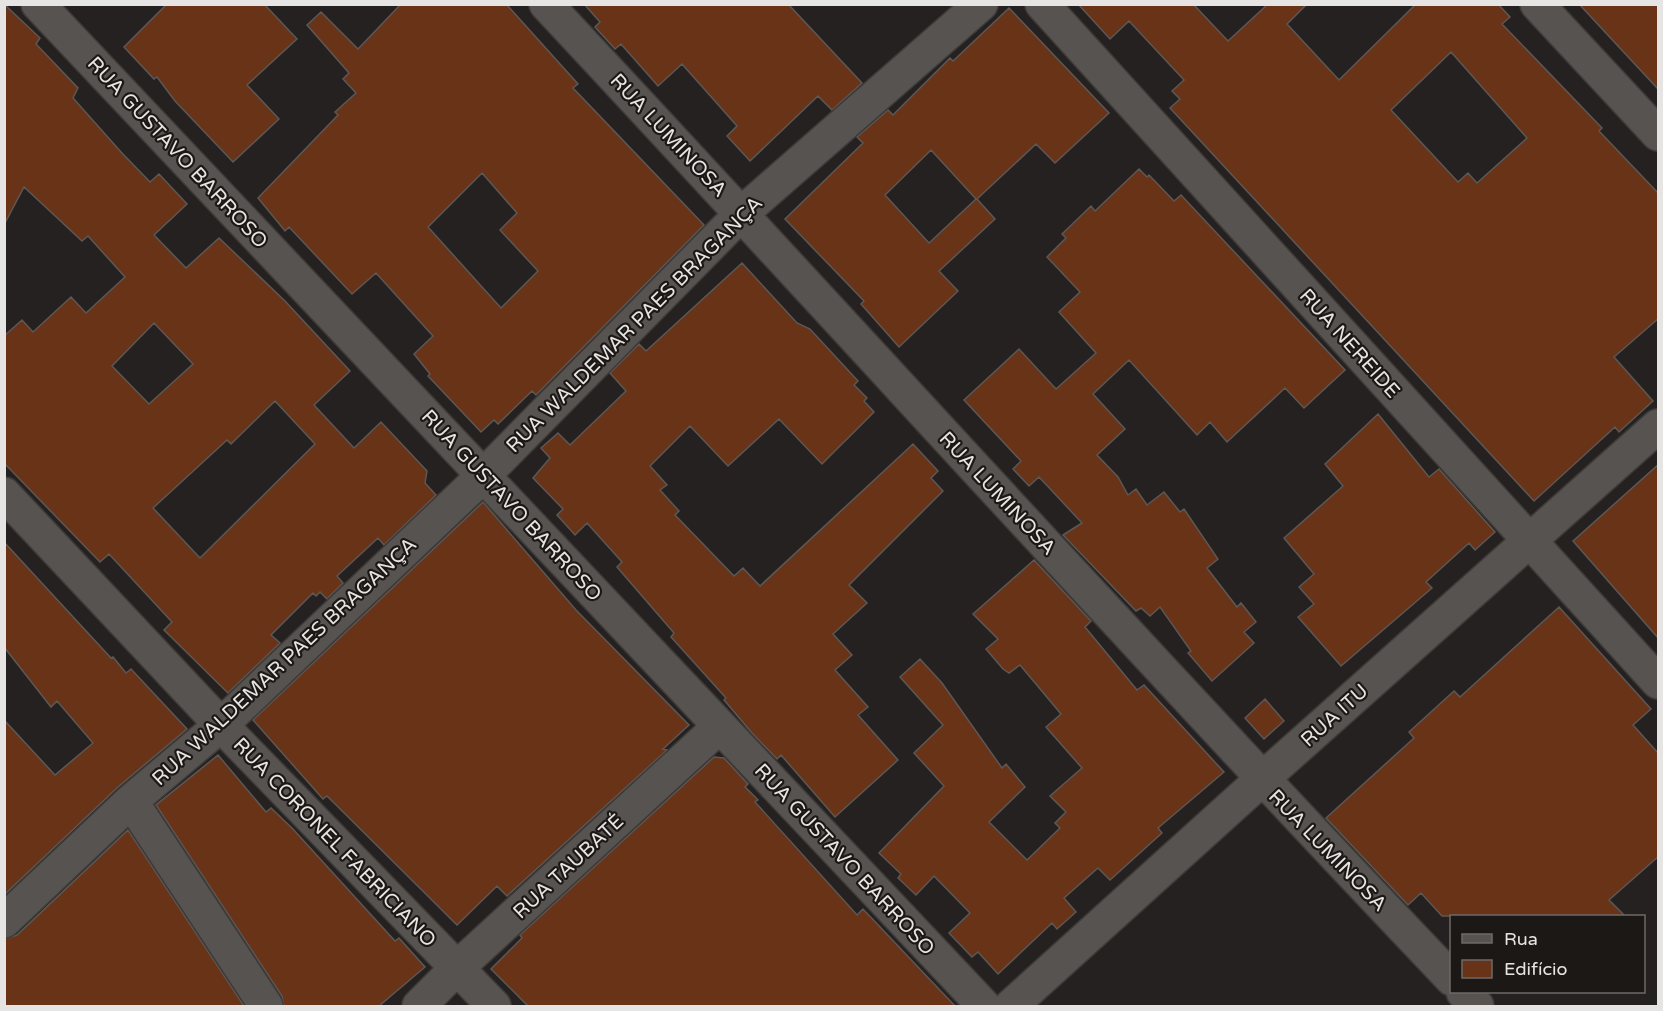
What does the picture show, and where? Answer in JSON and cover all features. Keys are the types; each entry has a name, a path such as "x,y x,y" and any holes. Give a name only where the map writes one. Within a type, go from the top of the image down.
{"street":[{"name":"RUA GUSTAVO BARROSO","path":"38,4 984,1006"},
{"name":"RUA LUMINOSA","path":"546,4 742,213 1261,780 1450,978"},
{"name":"RUA WALDEMAR PAES BRAGANÇA","path":"4,921 131,801 221,725 484,475 742,213 981,4"},
{"name":"RUA NEREIDE","path":"1042,4 1659,682"},
{"path":"1537,4 1659,134"},
{"name":"RUA ITU","path":"1011,1006 1659,426"},
{"name":"RUA CORONEL FABRICIANO","path":"4,494 221,725 494,1006"},
{"name":"RUA TAUBATÉ","path":"419,1006 457,968 719,727"},
{"path":"131,801 266,1006"},
{"path":"1464,993 1477,1006"}],"building":[{"path":"4,4 40,38 36,44 78,88 73,98 121,152 150,182 159,174 187,204 154,235 186,268 219,238 285,301 350,371 314,405 354,448 381,422 427,471 425,483 436,495 384,545 378,538 337,576 343,583 327,599 320,592 316,596 313,593 271,635 280,643 228,693 164,630 172,622 109,554 100,562 4,463 4,336 22,320 33,332 71,297 86,313 125,277 88,236 82,241 24,187 4,225","holes":["154,323 193,364 149,404 112,366","275,401 315,444 200,558 153,508 227,440 231,444"]},
{"path":"167,4 264,4 297,39 247,85 279,119 233,162 175,101 157,77 154,79 124,47"},
{"path":"401,4 506,4 578,84 573,88 704,225 536,395 532,391 498,424 494,420 481,432 428,376 430,374 414,354 433,336 376,273 352,294 289,227 285,231 258,198 338,115 335,112 356,93 343,79 349,73 307,25 321,12 358,49","holes":["482,173 517,213 500,230 538,271 501,308 428,227"]},
{"path":"584,4 788,4 862,83 832,110 818,96 750,161 727,136 737,126 682,64 658,86 621,44 615,49 595,27 600,22"},
{"path":"1078,4 1193,4 1228,41 1268,4 1307,4 1287,24 1339,80 1416,4 1498,4 1510,17 1502,24 1602,128 1599,131 1659,194 1659,318 1614,357 1653,401 1619,432 1615,427 1534,501 1170,108 1180,99 1172,91 1184,80 1129,21 1110,39","holes":["1451,52 1527,138 1477,183 1468,173 1458,182 1391,110"]},
{"path":"1579,4 1659,4 1659,90 1617,45"},
{"path":"1009,8 1109,113 1055,163 1036,144 977,199 995,219 939,271 958,291 899,347 861,304 864,301 785,219 863,143 857,137 888,110 893,115 950,58 953,61","holes":["931,150 976,199 929,243 885,195"]},
{"path":"1139,169 1147,177 1149,175 1174,201 1181,195 1345,370 1304,408 1285,388 1227,442 1210,422 1197,435 1129,360 1093,394 1125,429 1097,455 1118,477 1128,495 1136,489 1147,505 1164,492 1180,512 1184,509 1218,559 1207,568 1237,607 1241,603 1256,622 1244,632 1254,643 1212,681 1188,653 1191,651 1160,607 1150,616 1141,608 1136,611 1063,535 1082,523 1039,477 1029,486 1013,469 1021,461 964,400 1019,349 1056,389 1096,353 1059,312 1080,292 1047,257 1066,238 1062,234 1091,206 1095,211"},
{"path":"742,263 797,323 810,329 858,381 854,385 867,398 864,401 874,412 822,464 779,419 728,466 690,426 650,466 667,485 660,490 679,511 675,515 734,576 743,568 760,586 913,444 938,471 931,478 943,491 849,585 867,603 833,634 852,655 835,670 868,707 858,715 898,760 835,817 781,755 777,759 752,733 724,700 726,698 671,637 674,633 617,567 622,562 587,523 575,535 557,515 563,509 533,478 550,458 541,448 558,433 570,445 626,391 610,373 639,344 646,351"},
{"path":"1378,414 1429,477 1439,469 1495,532 1475,550 1469,543 1426,582 1432,588 1341,666 1298,617 1314,604 1299,587 1314,574 1284,538 1343,486 1325,464"},
{"path":"1659,464 1659,639 1573,541"},
{"path":"483,502 576,610 689,725 663,749 667,750 507,896 497,886 457,925 327,796 323,799 253,720"},
{"path":"4,542 111,658 113,657 126,673 131,669 187,729 118,787 4,895 4,720 55,775 93,743 57,701 51,707 4,647"},
{"path":"1034,560 1091,621 1085,627 1137,690 1144,685 1224,772 1158,828 1162,833 1110,880 1098,868 1064,898 1076,912 1057,929 1052,923 998,974 978,952 972,957 949,933 970,913 934,876 916,895 898,878 901,874 879,853 944,786 914,753 943,725 900,677 920,659 942,683 1002,768 1006,764 1025,787 989,822 1027,860 1060,828 1055,823 1066,812 1050,796 1082,768 1046,727 1061,714 1020,665 1009,673 1003,669 986,649 998,639 973,614"},
{"path":"1559,607 1651,709 1633,725 1659,754 1659,856 1609,900 1624,915 1442,916 1421,893 1408,905 1326,818 1414,738 1409,732 1454,691 1460,697"},
{"path":"1265,699 1284,721 1264,739 1245,718"},
{"path":"218,755 266,812 271,808 292,828 395,941 399,938 425,967 379,1006 284,1006 282,996 156,805"},
{"path":"714,757 724,758 748,784 745,787 758,800 755,802 857,915 863,909 955,1006 528,1006 491,969 522,938 520,935"},
{"path":"128,830 244,1006 4,1006 4,939 17,935"}]}
